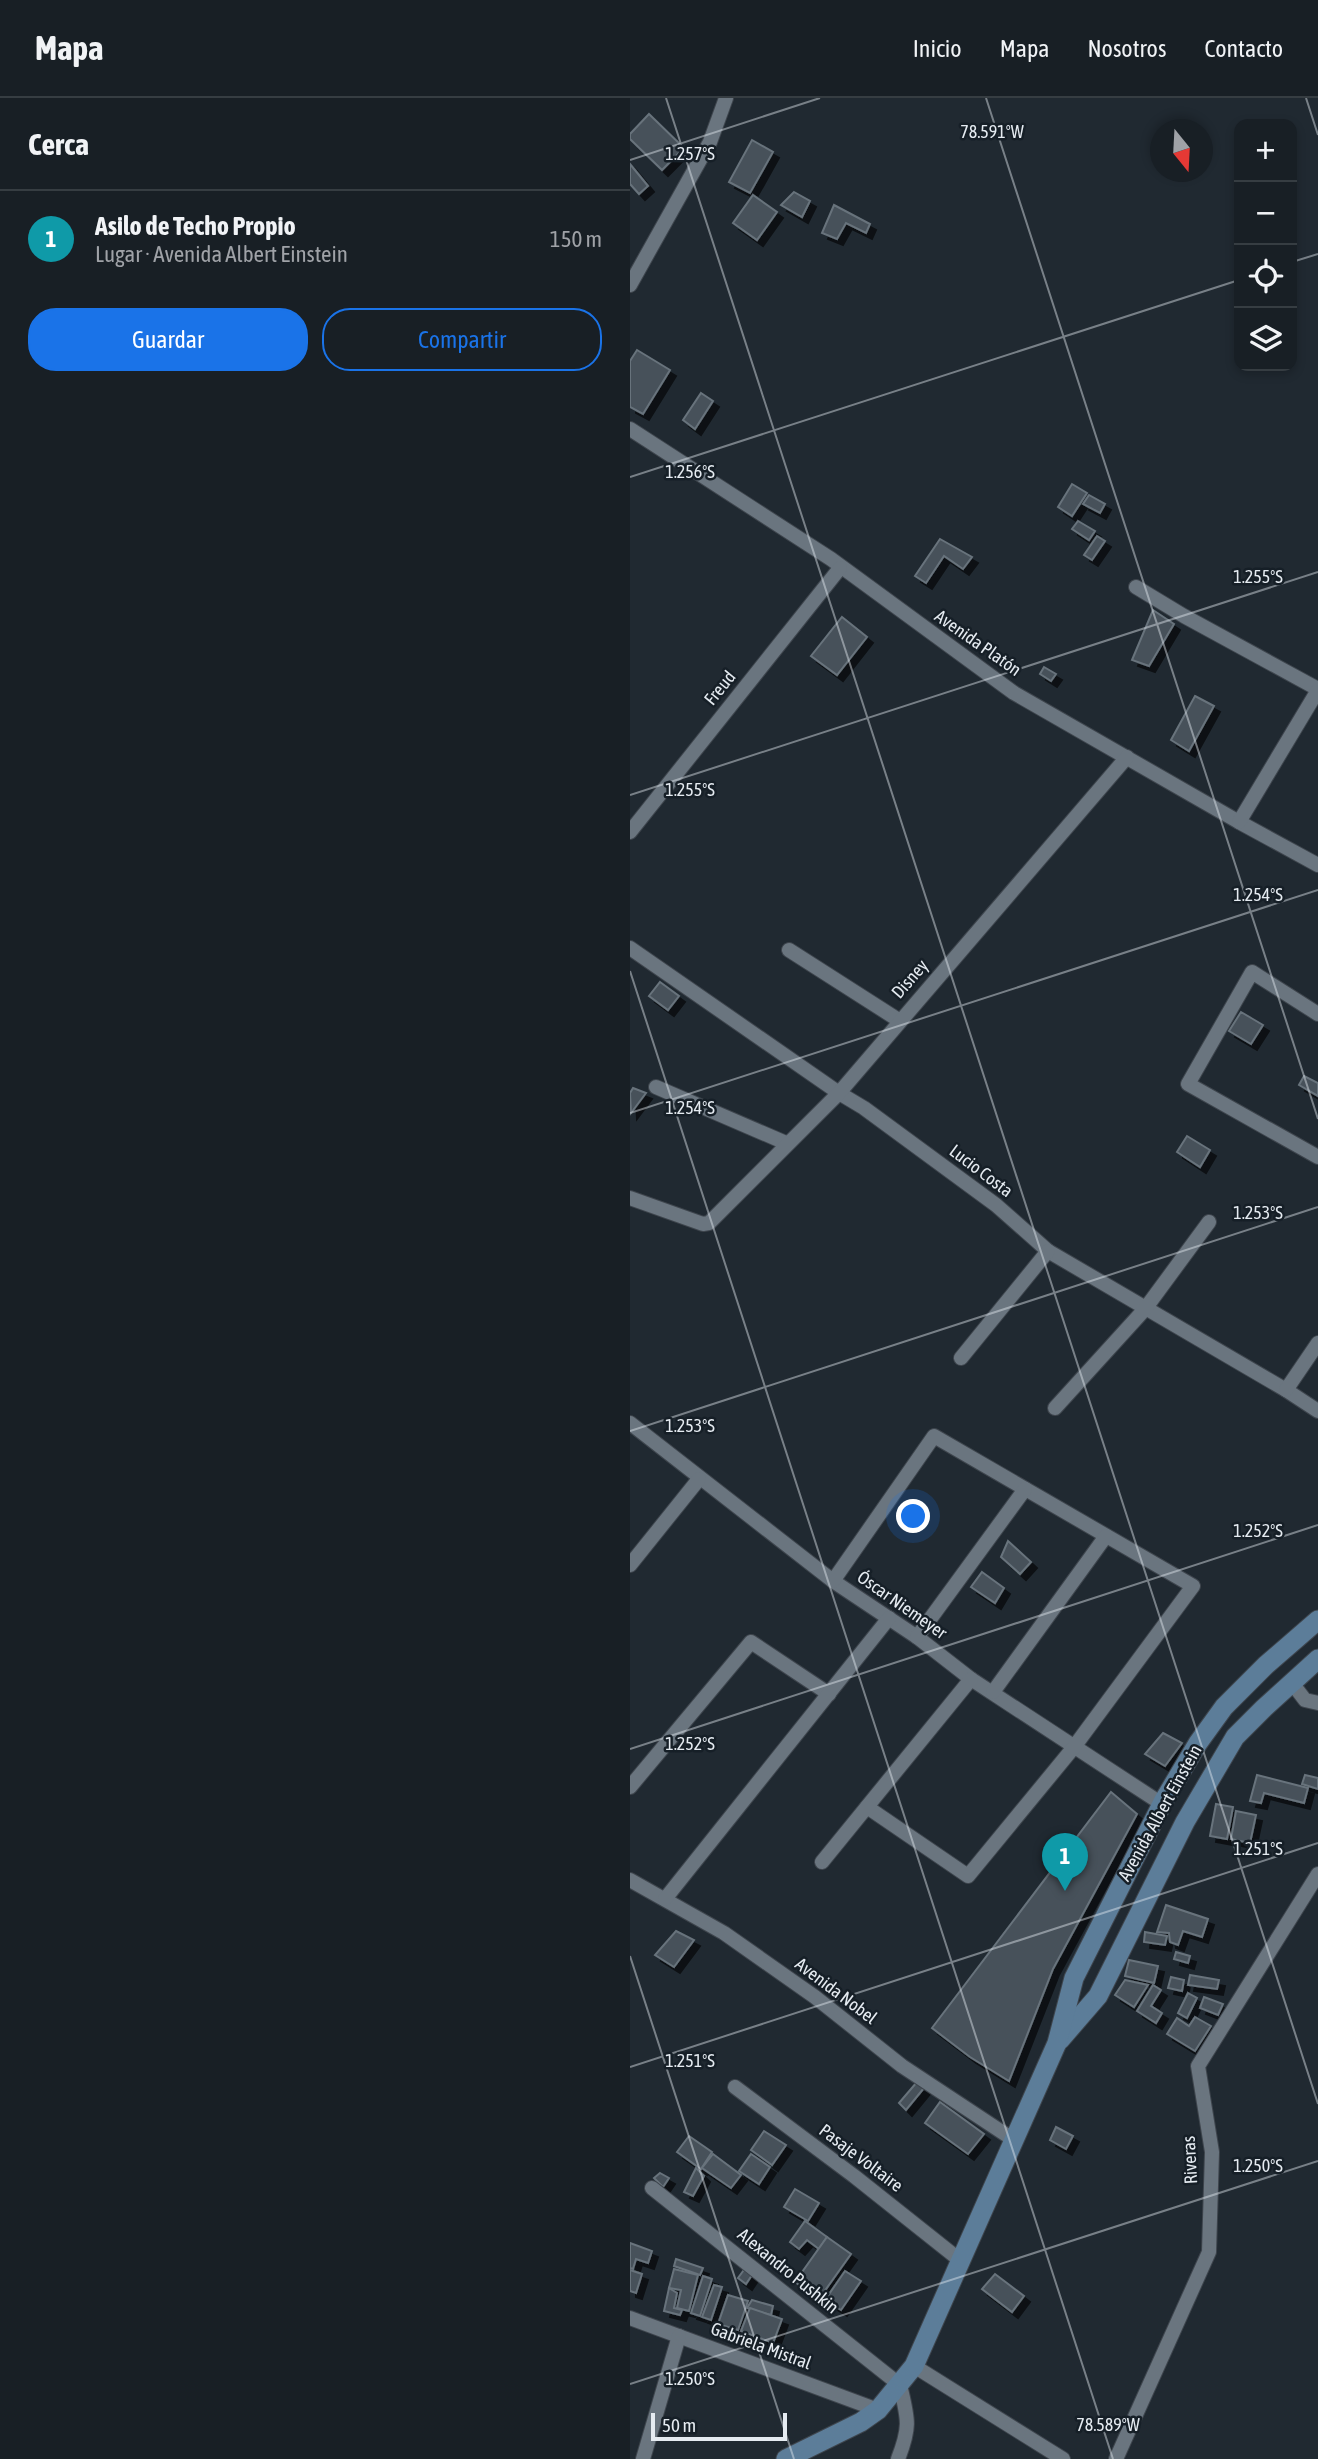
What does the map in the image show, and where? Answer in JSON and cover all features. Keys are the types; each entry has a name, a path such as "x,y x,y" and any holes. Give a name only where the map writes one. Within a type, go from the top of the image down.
{"street":[{"path":"630,285 710,142 726,98"},
{"name":"Avenida Platón","path":"630,429 831,559 1014,693 1239,822 1318,864"},
{"name":"Freud","path":"630,832 840,568"},
{"path":"1136,587 1318,690 1239,822"},
{"name":"Disney","path":"630,1198 703,1224 709,1223 786,1143 839,1093 1127,757"},
{"name":"Lucio Costa","path":"630,948 864,1108 996,1205 1048,1251 1318,1411"},
{"path":"789,950 900,1021"},
{"path":"1318,1014 1252,972 1188,1084 1318,1157"},
{"path":"656,1087 786,1143"},
{"path":"1055,1408 1146,1309 1209,1222"},
{"path":"961,1358 1048,1251"},
{"path":"1286,1390 1318,1343"},
{"name":"Óscar Niemeyer","path":"630,1423 833,1581 917,1637 971,1679 1162,1804"},
{"path":"833,1581 934,1436 1193,1586 1074,1747 968,1876 867,1807"},
{"path":"630,1565 699,1479"},
{"path":"917,1637 1025,1489"},
{"path":"993,1692 1106,1536"},
{"path":"665,1899 889,1618"},
{"name":"Avenida Albert Einstein","path":"786,2459 861,2422 878,2410 914,2366 1057,2043 1074,1978 1162,1804 1198,1743 1224,1707 1318,1619"},
{"path":"630,1787 751,1642 829,1694"},
{"name":"Avenida Albert Einstein","path":"1057,2043 1098,1996 1185,1822 1235,1737 1318,1660"},
{"path":"822,1862 971,1679"},
{"path":"1292,1683 1305,1700 1318,1703"},
{"name":"Riveras","path":"1116,2459 1209,2252 1212,2152 1198,2066 1318,1874"},
{"name":"Avenida Nobel","path":"630,1880 724,1933 815,1997 902,2066 1014,2140"},
{"name":"Pasaje Voltaire","path":"735,2087 961,2261"},
{"name":"Alexandro Pushkin","path":"652,2188 900,2385"},
{"name":"Gabriela Mistral","path":"630,2318 878,2410"},
{"path":"642,2459 679,2336"},
{"path":"914,2366 1063,2459"},
{"path":"898,2459 908,2424 900,2385"}],"building":[{"path":"649,114 684,148 662,170 630,139 630,134"},
{"path":"752,140 773,152 750,193 729,182"},
{"path":"630,164 648,186 639,194 630,184"},
{"path":"794,192 810,201 802,217 781,205"},
{"path":"753,195 777,212 757,240 733,223"},
{"path":"834,205 870,224 866,233 846,223 837,239 822,233"},
{"path":"637,350 670,370 643,414 630,407 630,361"},
{"path":"701,393 713,401 695,429 683,420"},
{"path":"1072,484 1087,493 1072,516 1058,507"},
{"path":"1089,495 1105,504 1100,513 1083,504"},
{"path":"1078,521 1095,531 1089,540 1072,529"},
{"path":"1097,536 1105,541 1092,560 1084,555"},
{"path":"940,539 972,557 963,569 944,556 926,583 915,576"},
{"path":"1153,610 1174,624 1149,666 1132,660"},
{"path":"842,617 867,637 837,675 811,656"},
{"path":"1044,667 1056,674 1051,681 1040,674"},
{"path":"1195,696 1214,706 1189,751 1171,740"},
{"path":"660,982 679,996 668,1010 649,996"},
{"path":"1241,1012 1263,1025 1251,1044 1229,1031"},
{"path":"1304,1076 1318,1083 1318,1096 1299,1085"},
{"path":"633,1088 646,1093 631,1113 630,1093"},
{"path":"1187,1136 1210,1150 1200,1167 1177,1152"},
{"path":"1008,1541 1031,1562 1020,1574 1001,1557"},
{"path":"982,1572 1004,1588 995,1603 971,1587"},
{"path":"1163,1733 1182,1743 1165,1766 1145,1754"},
{"path":"1257,1775 1308,1788 1304,1803 1264,1793 1261,1803 1250,1801"},
{"path":"1305,1775 1318,1778 1318,1789 1302,1784"},
{"path":"1111,1792 1137,1814 1053,1969 1009,2081 970,2057 932,2028"},
{"path":"1216,1804 1233,1807 1227,1839 1210,1836"},
{"path":"1236,1811 1256,1815 1250,1843 1231,1839"},
{"path":"1166,1905 1208,1919 1202,1937 1183,1931 1178,1945 1170,1942 1169,1933 1157,1932"},
{"path":"676,1931 694,1940 674,1967 655,1955"},
{"path":"1145,1932 1167,1936 1165,1945 1144,1942"},
{"path":"1176,1952 1190,1956 1188,1963 1174,1959"},
{"path":"1129,1960 1158,1966 1154,1983 1125,1976"},
{"path":"1190,1975 1219,1980 1217,1989 1188,1985"},
{"path":"1171,1977 1184,1980 1182,1991 1168,1988"},
{"path":"1125,1980 1148,1985 1134,2007 1115,1995"},
{"path":"1153,1985 1161,1990 1151,2006 1162,2013 1156,2023 1137,2011"},
{"path":"1188,1993 1197,1998 1187,2018 1178,2013"},
{"path":"1204,1997 1223,2004 1218,2015 1200,2008"},
{"path":"1195,2017 1211,2026 1195,2051 1167,2034 1177,2018 1189,2026"},
{"path":"917,2082 924,2088 906,2110 899,2103"},
{"path":"940,2102 984,2134 968,2154 925,2123"},
{"path":"1056,2127 1073,2136 1066,2149 1050,2140"},
{"path":"764,2131 786,2145 772,2165 751,2150"},
{"path":"689,2136 712,2152 701,2169 677,2152"},
{"path":"713,2154 741,2175 731,2188 702,2168"},
{"path":"751,2154 770,2167 759,2184 739,2171"},
{"path":"696,2168 704,2176 693,2196 684,2192"},
{"path":"660,2173 669,2178 663,2187 654,2178"},
{"path":"795,2189 819,2203 808,2221 784,2207"},
{"path":"805,2221 827,2237 819,2249 807,2240 799,2249 790,2242"},
{"path":"827,2237 851,2254 819,2299 795,2282"},
{"path":"630,2243 652,2251 648,2263 636,2259 633,2269 630,2268"},
{"path":"676,2259 703,2268 700,2275 674,2266"},
{"path":"746,2267 754,2272 746,2284 738,2278"},
{"path":"674,2269 698,2275 689,2311 677,2308 681,2290 669,2288"},
{"path":"630,2270 642,2274 636,2293 630,2291"},
{"path":"845,2271 861,2281 841,2310 825,2300"},
{"path":"995,2274 1024,2296 1012,2312 982,2289"},
{"path":"703,2276 712,2279 700,2316 691,2313"},
{"path":"714,2285 722,2287 711,2320 702,2317"},
{"path":"669,2288 677,2293 674,2308 682,2310 680,2315 664,2311"},
{"path":"728,2295 748,2301 738,2330 718,2324"},
{"path":"752,2300 773,2306 771,2315 747,2308"},
{"path":"750,2308 782,2319 773,2343 741,2331"}],"place":[{"name":"Asilo de Techo Propio","path":"1065,1891"}]}
